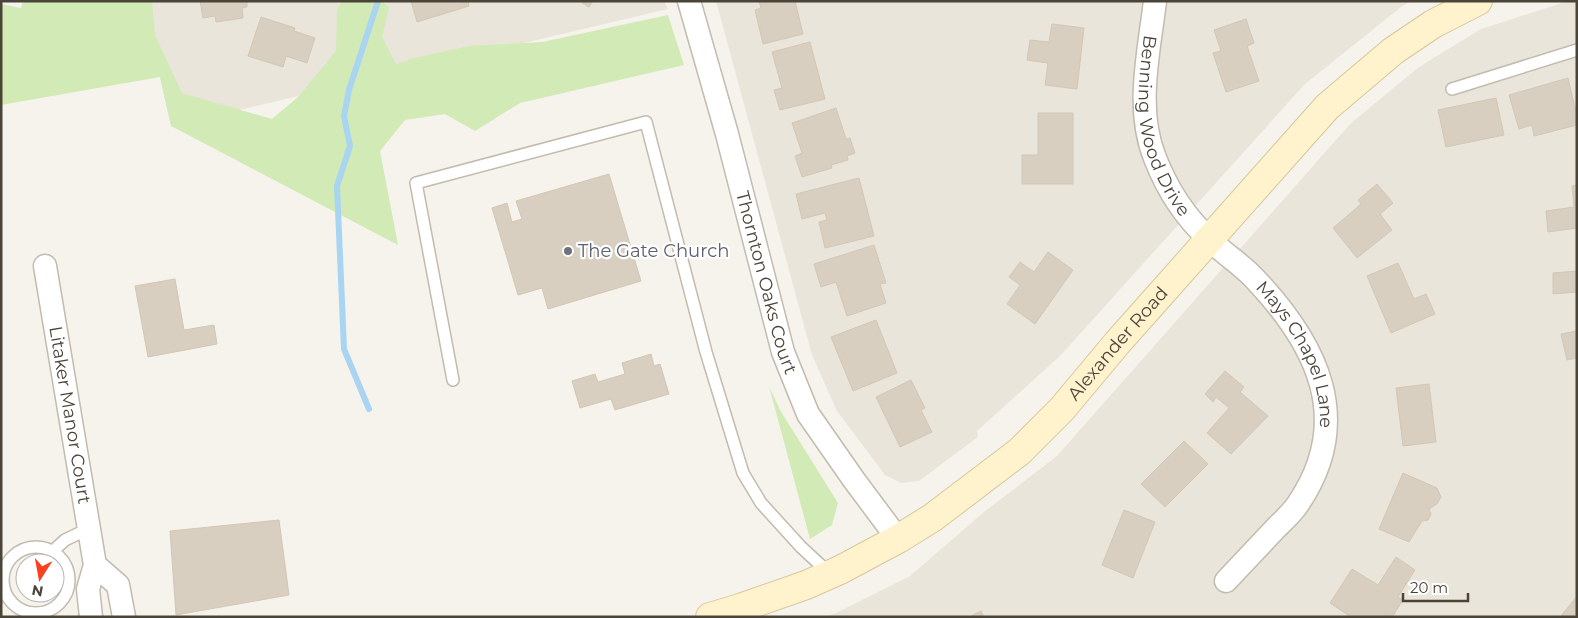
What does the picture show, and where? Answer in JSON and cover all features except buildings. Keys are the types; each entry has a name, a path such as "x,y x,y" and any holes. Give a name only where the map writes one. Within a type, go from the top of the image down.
{"street":[{"name":"Thornton Oaks Court","path":"689,1 727,134 783,352 808,414 898,539"},
{"name":"Benning Wood Drive","path":"1154,1 1144,92 1146,124 1154,156 1168,189 1187,217 1209,240"},
{"name":"Alexander Road","path":"710,617 806,585 898,539 932,518 1019,452 1062,408 1118,342 1327,107 1393,51 1433,24 1478,1"},
{"name":"Mays Chapel Lane","path":"1209,240 1254,277 1283,312 1308,350 1320,376 1326,404 1327,424 1322,454 1311,483 1297,506 1226,581"},
{"name":"Litaker Manor Court","path":"45,266 95,565 88,589 91,617"},
{"path":"95,565 118,585 124,617"}],"lane":[{"path":"1452,89 1577,50"},
{"path":"453,380 416,183 646,122 706,352 743,473 761,503 801,547 831,574"},
{"path":"53,551 65,540 90,528"},
{"path":"31,547 42,547 53,551 61,558 69,577 68,588 64,598 47,611 26,611 16,606 8,598 4,588 3,577 7,558 31,547"}],"shaded area":[{"path":"143,1 664,1 668,9 171,126"},
{"path":"716,1 1411,1 1305,84 1060,356 977,431 978,437 919,481 901,483 885,475 837,411 812,355"},
{"path":"1568,1 1577,1 1577,617 825,617 910,576 984,512 1057,456 1351,123 1419,67 1481,29"}],"green space":[{"path":"23,1 152,1 155,35 182,93 272,119 298,97 336,51 337,10 342,1 381,1 389,7 382,37 396,64 414,58 469,46 542,42 668,15 684,65 520,103 475,131 445,114 405,120 380,151 398,245 171,126 160,77 1,105 1,4 21,8"},
{"path":"769,386 780,410 838,503 832,525 810,539"}],"waterway":[{"path":"369,409 344,349 337,186 350,146 344,116 349,90 378,1"}],"place":[{"name":"The Gate Church","path":"568,251"}]}
